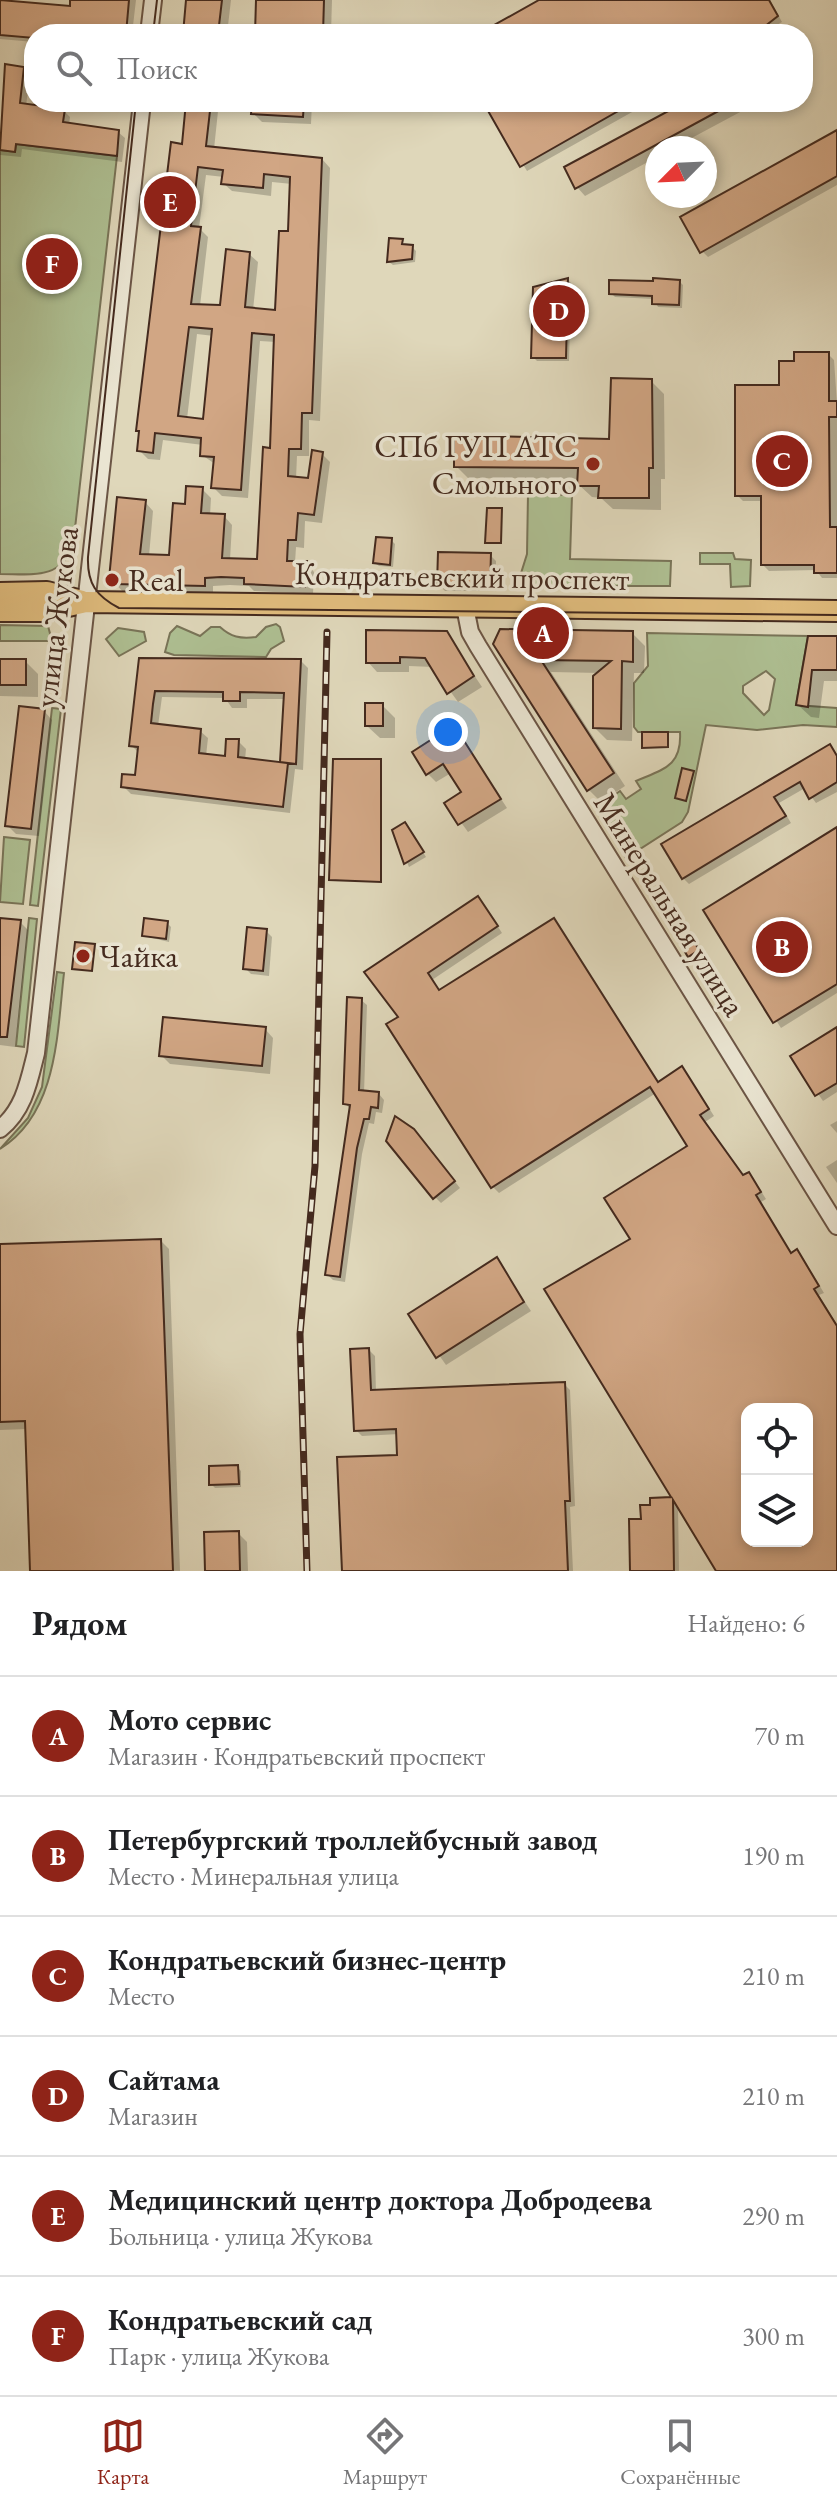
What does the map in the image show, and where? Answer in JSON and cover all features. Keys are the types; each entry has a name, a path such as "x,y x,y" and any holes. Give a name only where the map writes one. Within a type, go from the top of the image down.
{"main road":[{"name":"Кондратьевский проспект","path":"0,593 47,592 86,602"},
{"name":"Кондратьевский проспект","path":"0,611 46,611 86,602 837,611"}],"street":[{"path":"150,24 153,0"},
{"name":"улица Жукова","path":"0,1129 18,1109 29,1086 36,1053 141,112"},
{"name":"Минеральная улица","path":"465,607 470,632 485,658 837,1226"}],"green space":[{"path":"16,144 117,156 73,546 61,565 34,574 0,574 0,150 15,152"},
{"path":"528,494 572,495 570,559 671,561 670,586 517,586 527,554"},
{"path":"700,553 733,553 735,559 751,560 750,586 731,587 730,564 700,564"},
{"path":"276,624 284,641 271,649 266,657 174,655 165,652 170,633 177,626 200,636 211,627 220,627 232,635 245,638 256,637 266,627"},
{"path":"0,625 48,626 52,641 0,641"},
{"path":"118,628 144,632 146,641 119,656 106,639"},
{"path":"647,633 808,636 796,705 837,708 837,727 803,725 757,730 706,725 688,812 682,822 626,858 597,807 620,791 626,799 641,789 636,781 669,765 680,743 680,732 638,732 634,727 634,683 648,666","holes":["766,671 775,679 769,710 764,715 743,693 743,686"]},
{"path":"52,708 61,709 38,906 30,905"},
{"path":"4,837 30,840 23,904 0,902"},
{"path":"29,918 37,919 24,1047 16,1046"},
{"path":"57,972 64,973 59,1021 44,1093 19,1134 0,1149 28,1118 42,1087"}],"building":[{"path":"0,0 70,6 70,0 129,0 127,24 24,24 24,37 0,35"},
{"path":"186,0 222,0 219,24 184,24"},
{"path":"256,0 324,0 323,24 255,24"},
{"path":"539,0 769,0 778,16 768,24 496,24"},
{"path":"5,64 24,67 20,103 24,104 24,112 65,112 63,122 119,130 117,156 16,144 15,152 0,150"},
{"path":"185,112 210,112 206,146 322,158 312,413 302,413 301,449 289,449 288,476 308,478 312,450 323,452 314,515 298,513 296,540 288,540 287,561 307,561 305,587 244,584 244,578 221,577 205,578 205,586 113,584 109,579 117,497 146,500 140,554 169,555 173,503 185,504 186,486 203,487 201,513 225,514 222,558 257,559 263,447 270,448 274,335 252,333 241,490 211,488 214,457 200,456 201,438 155,433 153,453 137,451 139,431 136,431 171,142 182,144","holes":["198,167 223,170 221,184 263,188 264,174 290,177 288,231 279,231 275,310 245,307 250,252 226,249 220,305 191,304 201,227 191,226","189,327 212,329 203,419 178,416"]},
{"path":"251,112 303,112 303,117"},
{"path":"489,112 616,112 520,167"},
{"path":"666,112 717,112 672,136 645,136 645,151 575,189 564,167"},
{"path":"837,130 837,176 700,253 680,217 696,208 717,208 717,196"},
{"path":"389,238 403,239 402,244 413,245 412,259 387,262"},
{"path":"568,278 566,358 531,358 533,287"},
{"path":"653,278 680,280 679,305 652,304 652,296 609,294 609,280 653,281"},
{"path":"794,352 829,352 829,401 837,401 837,417 829,417 830,527 837,527 837,573 814,573 814,565 761,565 761,496 735,496 735,385 779,385 779,361 794,361"},
{"path":"611,378 652,379 653,468 649,468 649,498 598,498 599,486 577,486 578,468 454,467 454,435 609,439"},
{"path":"487,508 502,508 501,543 485,543"},
{"path":"376,537 392,538 390,565 373,563"},
{"path":"438,552 491,553 490,586 437,585"},
{"path":"500,629 633,631 633,662 622,661 621,729 593,728 593,676 611,661 541,660 614,773 587,791 493,644"},
{"path":"366,630 447,631 474,676 447,694 425,658 400,657 400,663 366,663"},
{"path":"808,636 837,636 837,670 812,670 808,707 796,705"},
{"path":"139,658 301,659 296,764 288,763 283,807 121,787 122,774 135,775 138,747 129,746","holes":["155,691 223,692 223,701 240,701 240,692 284,693 280,762 288,763 238,757 239,739 226,739 225,756 199,753 201,729 151,723"]},
{"path":"0,659 26,659 26,685 0,685"},
{"path":"365,703 383,703 383,726 365,726"},
{"path":"19,706 45,709 31,829 5,826"},
{"path":"454,725 501,799 458,825 444,803 461,792 443,764 426,775 412,752"},
{"path":"642,732 668,732 668,747 642,748"},
{"path":"830,744 837,756 837,782 809,799 800,782 774,797 786,816 682,879 661,844"},
{"path":"333,759 381,759 381,882 329,880"},
{"path":"682,768 694,771 686,801 675,798"},
{"path":"405,822 424,852 404,864 392,830"},
{"path":"837,827 837,984 773,1023 703,910"},
{"path":"478,896 498,926 428,973 439,990 554,918 658,1082 682,1066 709,1109 700,1115 743,1175 749,1172 761,1192 756,1195 791,1253 797,1249 819,1286 814,1289 837,1326 837,1571 716,1571 673,1500 674,1571 630,1571 629,1519 641,1519 640,1505 650,1505 650,1498 671,1497 544,1289 630,1239 604,1198 687,1146 650,1087 491,1188 386,1024 398,1017 364,972"},
{"path":"0,918 21,920 7,1037 0,1037"},
{"path":"144,918 168,921 166,939 142,936"},
{"path":"683,923 699,950 688,957 672,930"},
{"path":"247,927 267,929 263,971 243,969"},
{"name":"Чайка","path":"75,942 95,944 92,971 72,969"},
{"path":"347,997 362,998 359,1090 379,1092 378,1108 371,1107 369,1119 364,1119 357,1148 340,1277 325,1275 350,1105 343,1104"},
{"path":"163,1017 266,1027 262,1066 159,1056"},
{"path":"837,1027 837,1083 815,1096 790,1056"},
{"path":"395,1116 414,1129 455,1181 433,1199 386,1141"},
{"path":"161,1239 173,1571 30,1571 25,1421 0,1422 0,1244"},
{"path":"497,1257 524,1302 436,1358 408,1314"},
{"path":"369,1348 371,1390 565,1382 570,1501 565,1501 568,1571 342,1571 337,1457 397,1455 396,1429 354,1431 350,1349"},
{"path":"238,1465 239,1484 209,1485 209,1466"},
{"path":"239,1531 240,1571 205,1571 204,1532"}],"tram line":[{"path":"154,24 157,0"},
{"path":"135,112 88,557 91,581 104,599 119,608 837,615"}],"railway":[{"path":"307,1571 300,1334 315,1166 327,632"}],"place":[{"name":"Медицинский центр доктора Добродеева","path":"170,202"},
{"name":"Кондратьевский сад","path":"52,264"},
{"name":"Сайтама","path":"559,311"},
{"name":"Кондратьевский бизнес-центр","path":"782,461"},
{"name":"СПб ГУП АТС Смольного","path":"593,464"},
{"name":"Real","path":"112,580"},
{"name":"Мото сервис","path":"543,633"},
{"name":"Петербургский троллейбусный завод","path":"782,947"},
{"name":"Чайка","path":"83,956"}]}
